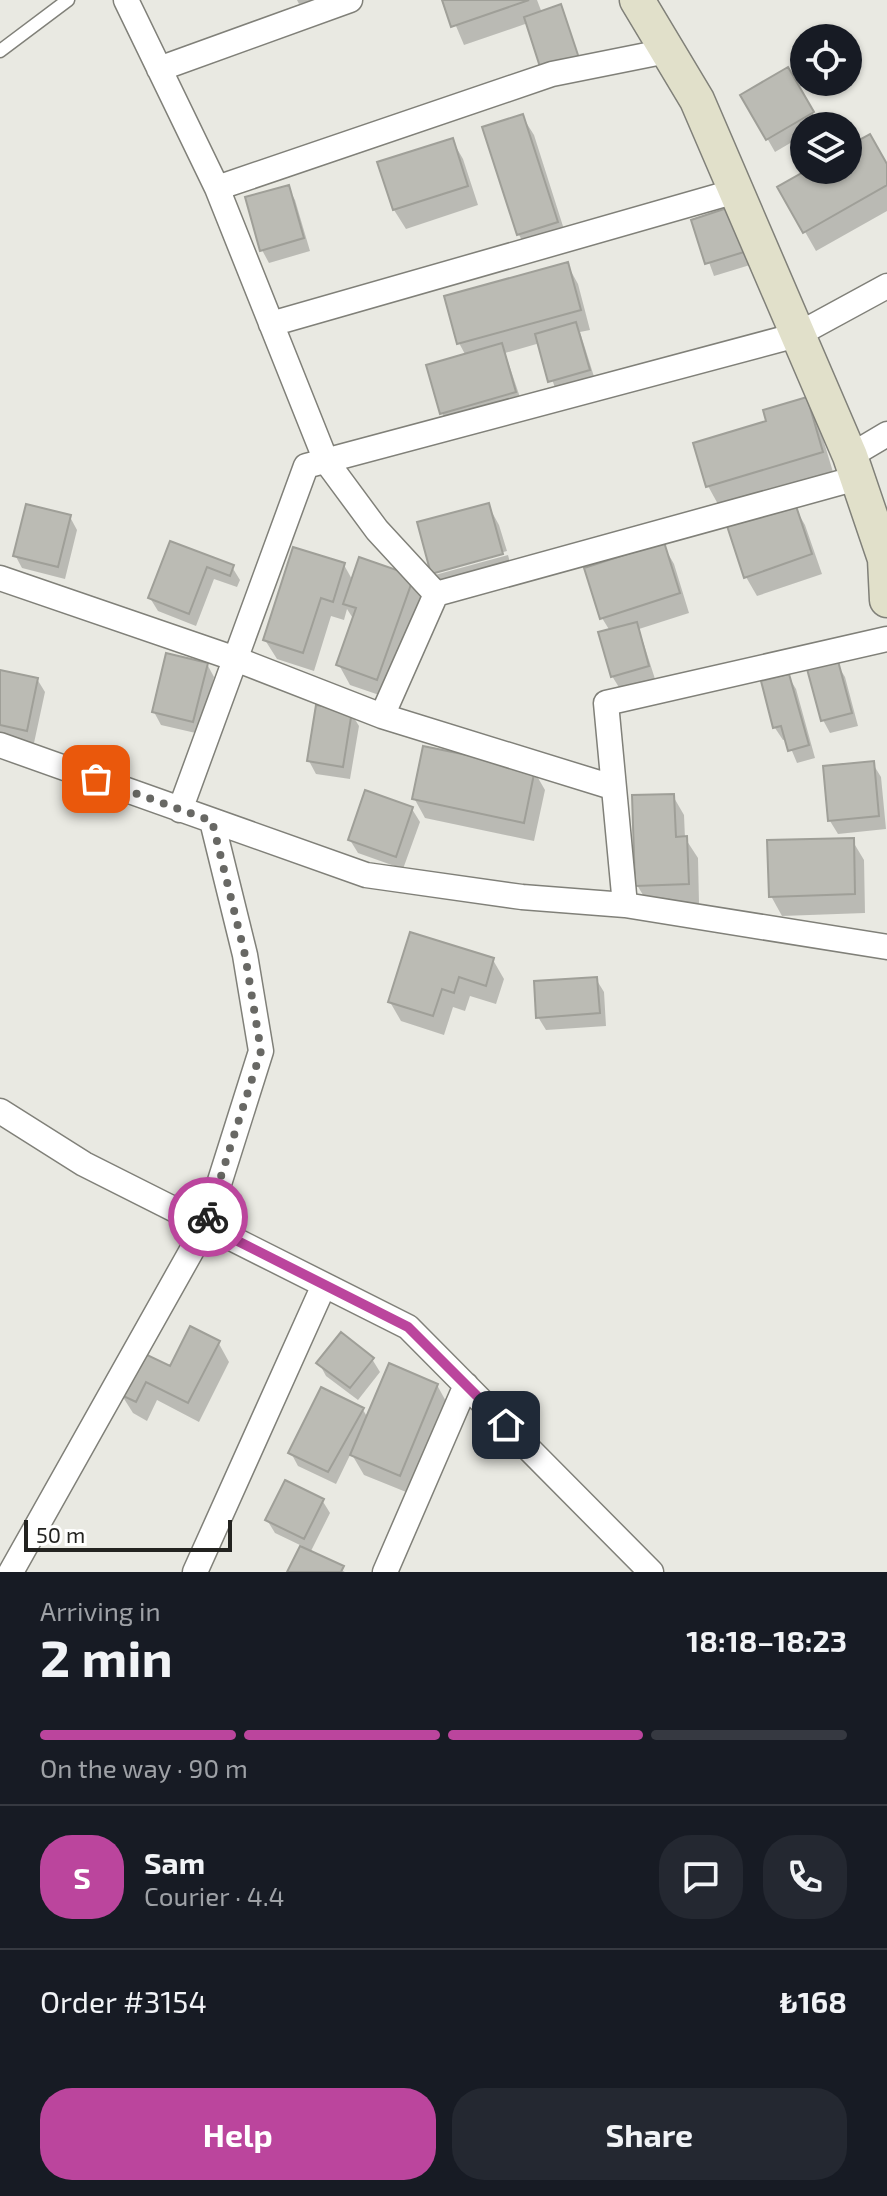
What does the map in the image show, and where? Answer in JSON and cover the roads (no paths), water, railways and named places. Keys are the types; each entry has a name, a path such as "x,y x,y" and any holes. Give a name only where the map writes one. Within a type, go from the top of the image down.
{"street":[{"path":"126,0 217,188 326,461 377,530 436,594"},
{"path":"159,69 350,0"},
{"path":"637,0 697,100 854,467 885,559 887,600"},
{"path":"217,188 552,74 667,51"},
{"path":"271,324 736,191"},
{"path":"180,810 233,658 306,466 797,335 887,286"},
{"path":"382,716 436,594 854,467 887,434"},
{"path":"0,578 233,658 382,716 612,787"},
{"path":"625,905 606,703 887,639"},
{"path":"0,745 366,875 522,897 625,905 887,947"},
{"path":"11,1572 206,1225 261,1051 245,955 212,821"},
{"path":"0,1111 84,1164 408,1327 651,1572"},
{"path":"195,1572 324,1285"},
{"path":"385,1572 466,1385"}],"lane":[{"path":"0,51 68,0"}]}
